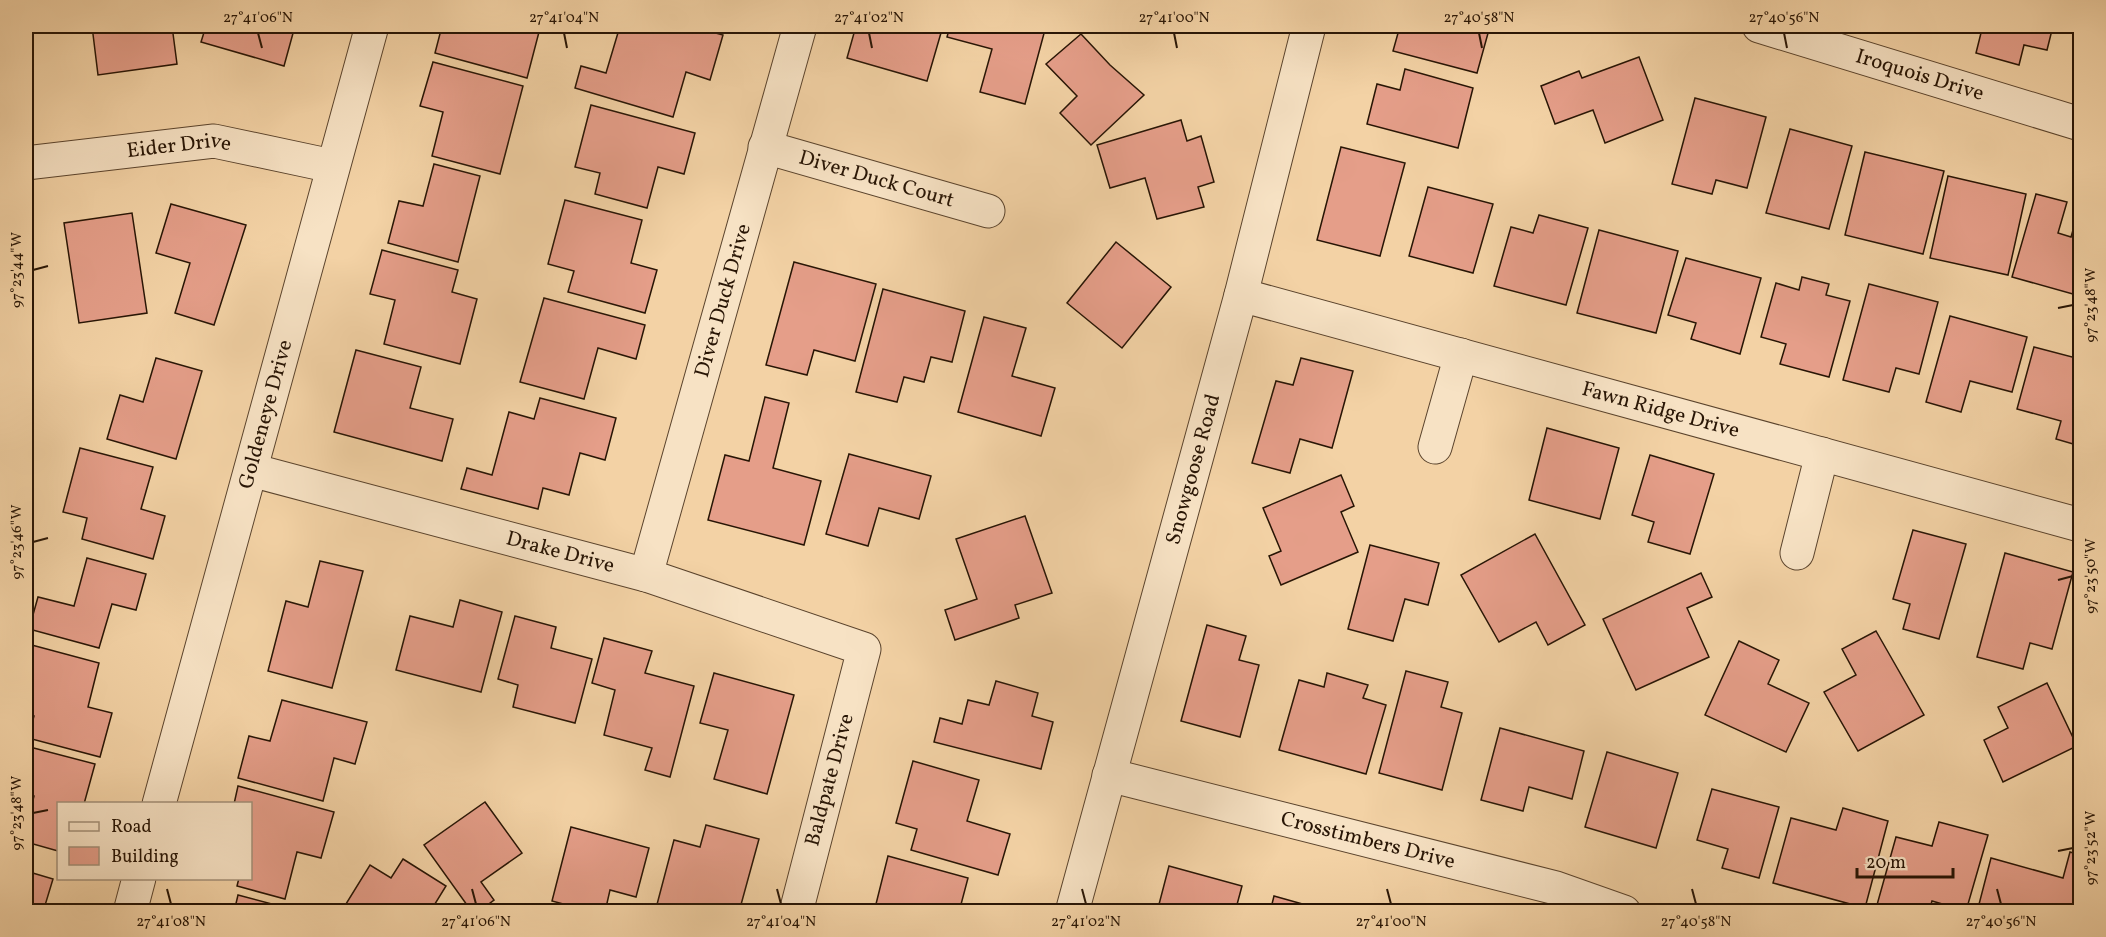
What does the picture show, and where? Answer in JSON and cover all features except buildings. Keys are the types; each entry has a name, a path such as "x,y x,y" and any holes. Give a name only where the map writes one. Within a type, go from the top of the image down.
{"street":[{"name":"Goldeneye Drive","path":"160,802 372,26"},
{"name":"Diver Duck Drive","path":"646,575 800,26"},
{"name":"Snowgoose Road","path":"1072,912 1241,295 1309,26"},
{"name":"Iroquois Drive","path":"1759,26 2080,124"},
{"name":"Eider Drive","path":"26,163 214,141 332,166"},
{"name":"Diver Duck Court","path":"765,147 987,211"},
{"name":"Fawn Ridge Drive","path":"1241,295 2080,525"},
{"path":"1435,447 1461,355"},
{"path":"1797,553 1822,454"},
{"name":"Drake Drive","path":"251,470 646,575 864,649"},
{"name":"Baldpate Drive","path":"796,912 864,649"},
{"name":"Crosstimbers Drive","path":"1108,776 1552,900 1624,912"},
{"path":"130,912 139,880"}]}
